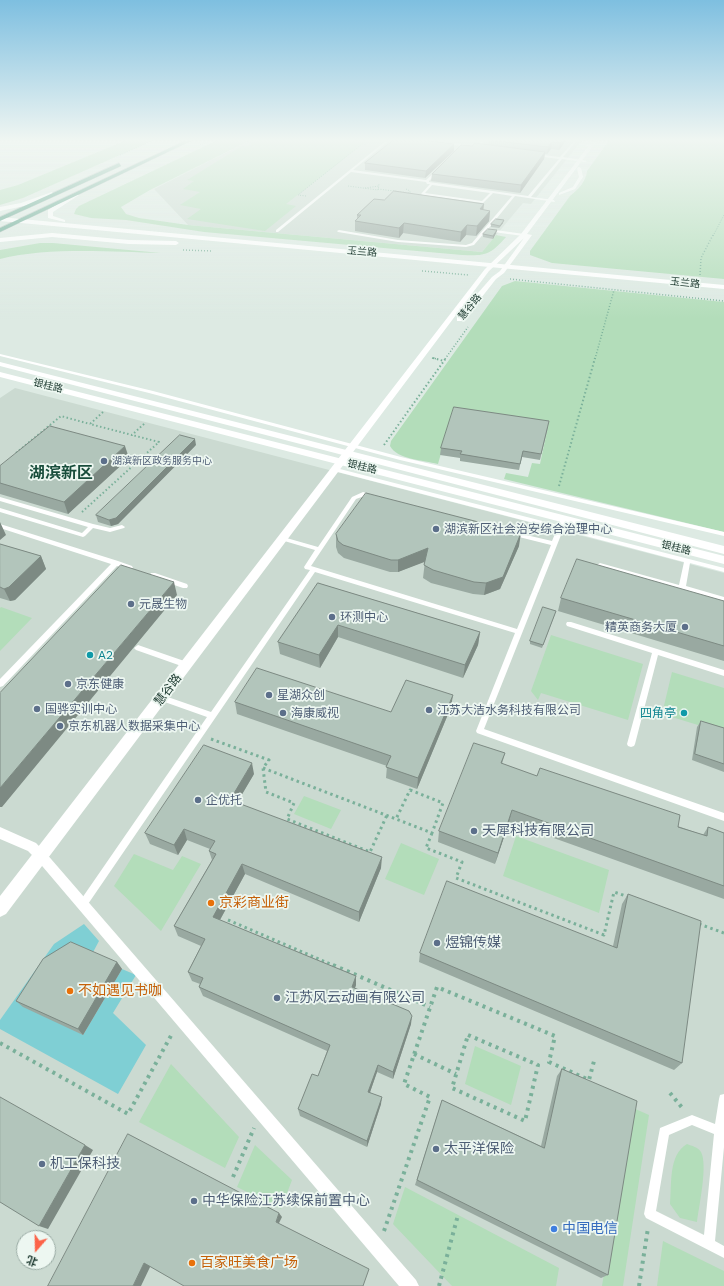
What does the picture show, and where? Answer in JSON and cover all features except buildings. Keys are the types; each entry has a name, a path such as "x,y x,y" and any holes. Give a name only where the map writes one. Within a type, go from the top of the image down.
{"main road":[{"path":"0,219 44,199"},
{"path":"0,230 65,199"}],"street":[{"path":"0,209 39,199"},
{"path":"68,199 50,211 50,217 65,221 193,237"},
{"name":"慧谷路","path":"347,461 354,446 487,270 523,235 554,199"},
{"name":"慧谷路","path":"416,376 494,278 505,269 552,201"},
{"name":"玉兰路","path":"0,219 193,237 487,270"},
{"name":"玉兰路","path":"0,226 487,270 505,269 724,287"},
{"path":"0,240 52,235 129,242 188,243"},
{"name":"玉兰路","path":"505,269 724,293"},
{"name":"银桂路","path":"1,368 15,367 563,523 724,560"},
{"name":"银桂路","path":"1,368 114,403 156,414 347,461 724,550"},
{"name":"慧谷路","path":"0,909 283,539 347,461 365,445"},
{"path":"0,833 32,847 41,856 410,1286"}],"lane":[{"path":"277,231 317,199"},
{"path":"457,199 483,202 486,199"},
{"path":"339,231 398,241 466,246 473,244 511,199"},
{"path":"536,199 552,201"},
{"path":"485,229 523,235"},
{"path":"1,368 151,392 354,446 365,445 556,494 724,534"},
{"path":"347,461 724,570"},
{"path":"379,498 364,494 354,498 307,567 519,632"},
{"path":"0,499 92,526 110,530 122,527"},
{"path":"0,510 83,535 92,526"},
{"path":"563,523 480,731 724,817"},
{"path":"0,526 136,570"},
{"path":"508,532 554,544"},
{"path":"283,539 319,549"},
{"path":"682,588 688,560"},
{"path":"0,684 64,623 116,563"},
{"path":"600,565 724,599"},
{"path":"82,904 314,569"},
{"path":"144,572 185,586"},
{"path":"570,624 724,672"},
{"path":"138,648 187,665"},
{"path":"631,744 656,651"},
{"path":"162,698 212,716"},
{"path":"709,1244 724,1099"},
{"path":"720,1131 692,1120 664,1132 650,1214 724,1252"}],"path":[{"path":"700,279 700,259 704,249 722,223 724,215"},
{"path":"182,250 216,251"},
{"path":"415,270 487,270"},
{"path":"494,278 724,301"},
{"path":"556,494 614,290"},
{"path":"90,424 114,403"},
{"path":"132,435 156,414"},
{"path":"12,456 62,416 158,442 74,520"},
{"path":"199,735 268,760 263,768 266,792 294,803 287,819 370,852 387,815"},
{"path":"263,768 432,833"},
{"path":"396,819 410,790 443,803 426,848 462,862 456,878 604,935 614,892 636,900"},
{"path":"228,920 430,1007"},
{"path":"695,922 724,933"},
{"path":"378,1248 430,1097 404,1084 437,987 555,1036 549,1062 589,1080 594,1061"},
{"path":"0,1043 128,1114 181,1018"},
{"path":"468,1035 538,1065 525,1121 452,1088 456,1074 468,1035"},
{"path":"414,1054 456,1074"},
{"path":"670,1093 692,1120"},
{"path":"232,1177 261,1112"},
{"path":"639,1286 650,1214"},
{"path":"439,1286 458,1215"}],"shaded area":[{"path":"163,199 535,199 531,204 523,203 482,252 188,225"},
{"path":"15,388 724,573 724,1286 0,1286 0,398"}],"green space":[{"path":"0,199 20,199 0,205"},
{"path":"94,199 135,199 121,207 126,214 139,218 188,225 482,252 496,235 506,237 496,248 487,253 462,255 204,232 126,220 91,218 74,214 79,206"},
{"path":"189,199 292,199 286,204 296,206 265,231 187,219 201,209 180,205"},
{"path":"568,199 724,199 724,279 552,263 530,255 530,251"},
{"path":"40,243 161,253 80,251 38,253 0,259 0,250"},
{"path":"515,281 724,302 724,532 504,479 506,473 528,477 532,463 540,464 548,426 453,411 438,464 411,459 394,451 390,446 391,441 502,286"},
{"path":"1,607 32,618 0,651 0,608"},
{"path":"551,635 643,664 628,720 541,693 538,700 531,691"},
{"path":"672,672 724,688 724,733 662,714"},
{"path":"304,796 341,810 331,829 294,814"},
{"path":"516,836 609,870 599,913 503,876"},
{"path":"401,843 439,859 424,895 385,879"},
{"path":"134,854 173,870 182,856 201,864 161,931 114,886"},
{"path":"475,1046 521,1066 511,1105 465,1084"},
{"path":"171,1064 239,1137 225,1168 139,1122"},
{"path":"631,1107 649,1115 623,1286 602,1286"},
{"path":"687,1144 698,1149 703,1158 704,1166 697,1222 680,1218 670,1204 671,1180 674,1163 681,1149"},
{"path":"255,1145 292,1180 281,1209 237,1187"},
{"path":"405,1187 559,1268 556,1286 452,1286 393,1224"},
{"path":"663,1241 724,1271 724,1286 657,1286"}],"water":[{"path":"84,924 99,941 91,956 83,1035 122,969 136,975 113,1013 146,1045 118,1094 0,1029 0,1020 54,944"}],"place":[{"name":"湖滨新区政务服务中心","path":"104,461"},
{"name":"湖滨新区社会治安综合治理中心","path":"436,529"},
{"name":"元晟生物","path":"131,604"},
{"name":"环测中心","path":"332,617"},
{"name":"精英商务大厦","path":"685,627"},
{"name":"A2","path":"90,655"},
{"name":"京东健康","path":"68,684"},
{"name":"星湖众创","path":"269,695"},
{"name":"国骅实训中心","path":"37,709"},
{"name":"江苏大洁水务科技有限公司","path":"429,710"},
{"name":"海康威视","path":"283,713"},
{"name":"四角亭","path":"684,713"},
{"name":"京东机器人数据采集中心","path":"60,726"},
{"name":"企优托","path":"198,800"},
{"name":"天犀科技有限公司","path":"474,831"},
{"name":"京彩商业街","path":"211,903"},
{"name":"煜锦传媒","path":"437,943"},
{"name":"不如遇见书咖","path":"70,991"},
{"name":"江苏风云动画有限公司","path":"277,998"},
{"name":"太平洋保险","path":"436,1149"},
{"name":"机工保科技","path":"42,1164"},
{"name":"中华保险江苏续保前置中心","path":"194,1201"},
{"name":"中国电信","path":"554,1229"},
{"name":"百家旺美食广场","path":"192,1263"}],"district":[{"name":"湖滨新区","path":"61,473"}]}
